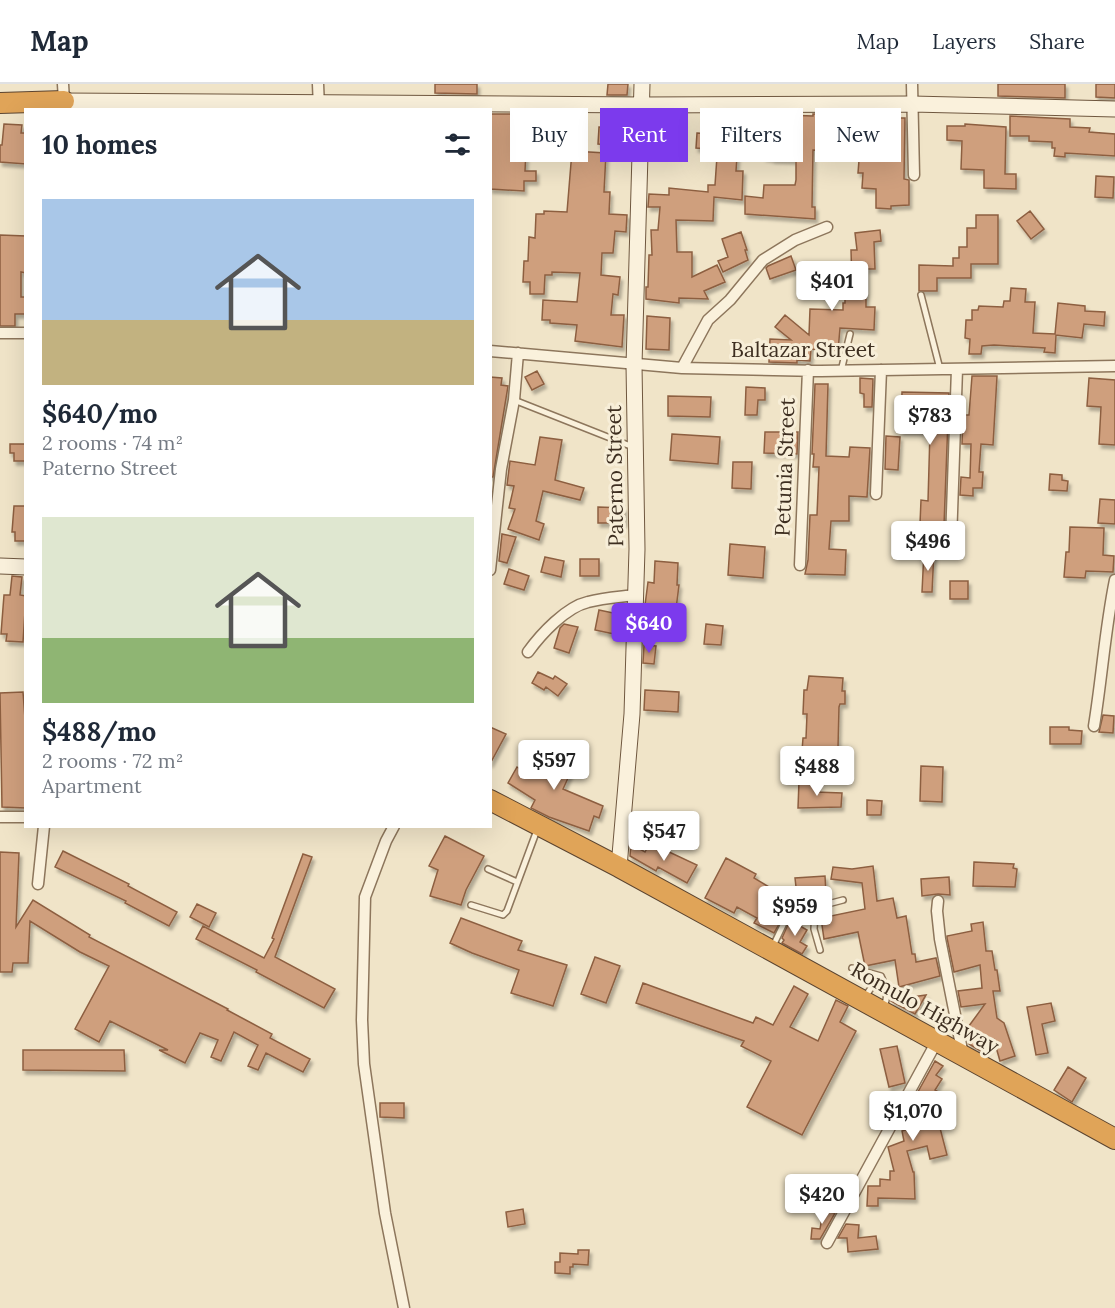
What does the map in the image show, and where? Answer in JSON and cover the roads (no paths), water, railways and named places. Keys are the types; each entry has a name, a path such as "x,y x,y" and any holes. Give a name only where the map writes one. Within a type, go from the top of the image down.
{"highway":[{"path":"13,106 64,101"},
{"name":"Romulo Highway","path":"492,801 619,867 771,951 868,993 880,1011 1115,1139"}],"street":[{"path":"318,84 319,106"},
{"name":"Paterno Street","path":"619,867 632,714 636,448 634,365 642,84"},
{"path":"912,84 914,175"},
{"path":"64,101 319,106 912,104 1115,109"},
{"path":"682,368 708,320 730,300 763,260 795,240 826,227"},
{"path":"0,333 24,333"},
{"name":"Baltazar Street","path":"492,351 682,368 841,371 1115,366"},
{"path":"492,552 502,462 514,400 518,353"},
{"path":"951,541 957,369"},
{"name":"Petunia Street","path":"800,565 808,370"},
{"path":"876,494 881,370"},
{"path":"0,566 24,567"},
{"path":"1094,726 1104,665 1107,618 1115,580"},
{"path":"528,652 542,633 586,602 635,595"},
{"path":"0,817 24,817"},
{"path":"38,884 44,828"},
{"path":"393,828 365,897 362,1020 364,1064 385,1214 404,1308"},
{"path":"938,901 940,939 963,1056"},
{"path":"827,1243 937,1041"}],"lane":[{"path":"921,295 940,369"},
{"path":"841,371 850,334"},
{"path":"514,400 636,448"},
{"path":"471,905 503,915 507,911 539,825"},
{"path":"488,869 517,882"},
{"path":"820,950 814,929 815,912 824,904 843,900"},
{"path":"771,951 785,921"},
{"path":"852,969 881,976 887,991 886,1002 880,1011"}]}
